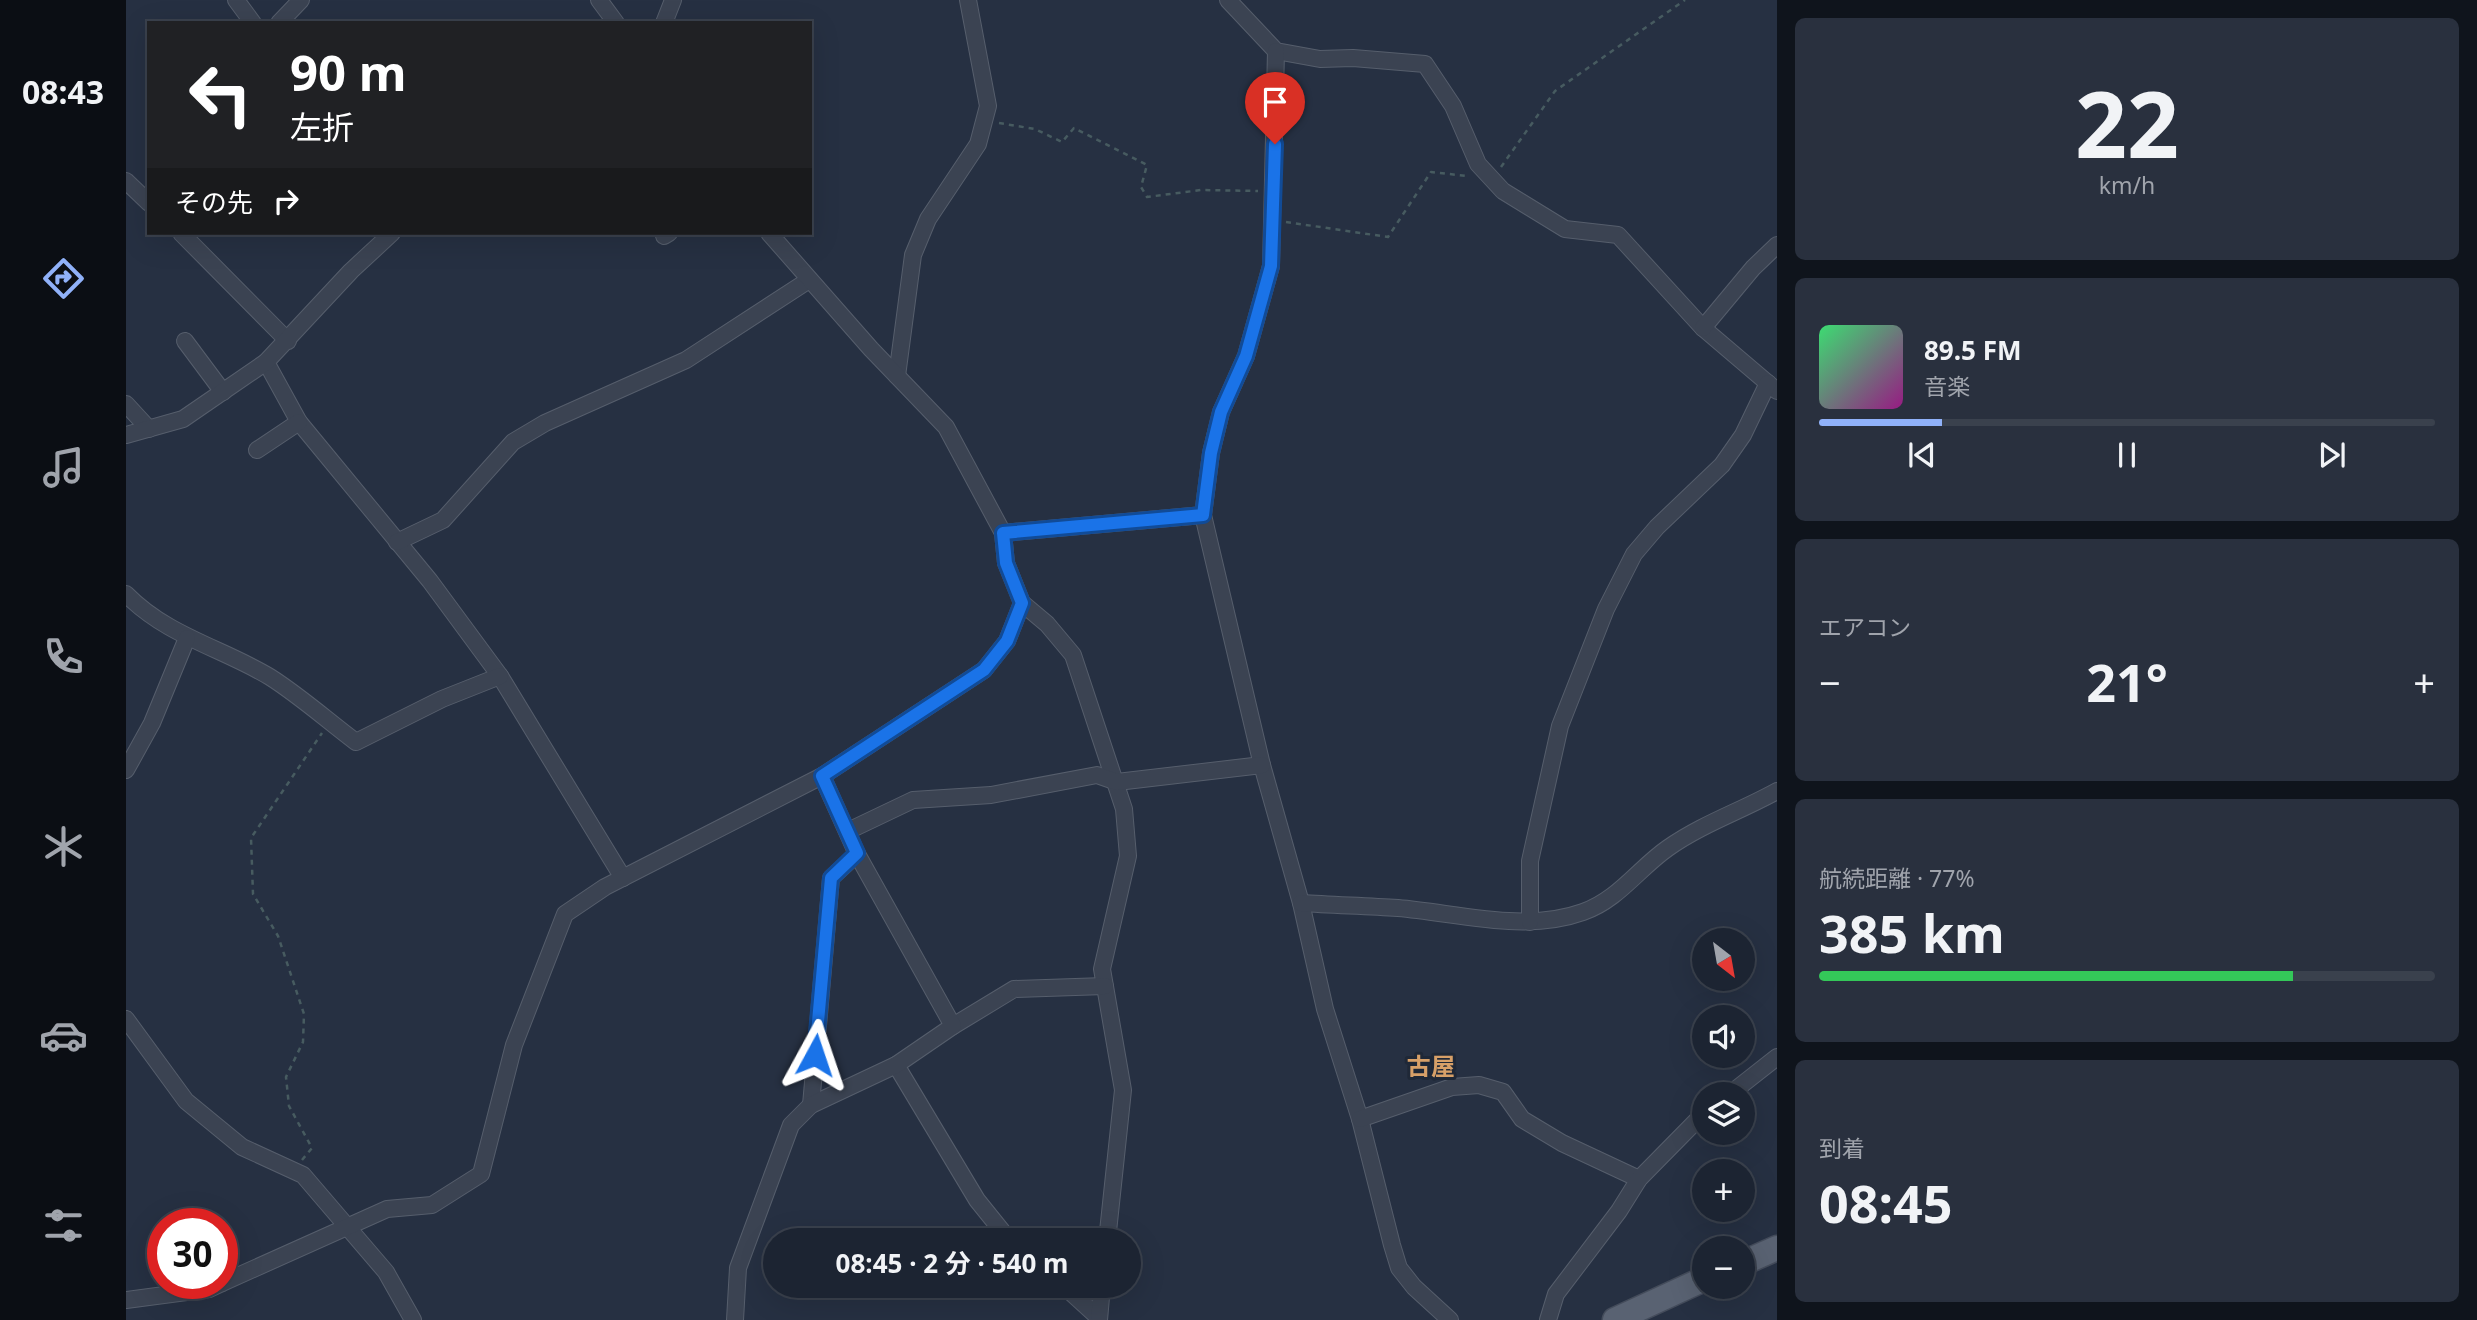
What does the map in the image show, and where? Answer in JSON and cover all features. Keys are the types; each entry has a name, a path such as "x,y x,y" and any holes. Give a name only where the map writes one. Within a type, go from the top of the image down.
{"main road":[{"path":"1755,1258 1777,1248"},
{"path":"1615,1320 1692,1285"}],"street":[{"path":"236,0 252,21"},
{"path":"281,21 301,0"},
{"path":"599,0 615,21"},
{"path":"665,21 673,0"},
{"path":"897,376 912,255 928,219 978,144 988,106 968,0"},
{"path":"1228,0 1276,51 1320,59 1367,58 1425,64 1453,106 1478,164 1503,191 1565,229 1618,236 1703,328 1772,387 1722,465 1657,527 1634,554 1606,609 1560,726 1530,861 1530,922"},
{"path":"1276,51 1275,191 1271,266 1246,356 1221,412 1211,453 1203,515 1262,765 1301,903 1325,1009 1360,1119 1399,1268 1414,1287 1450,1320"},
{"path":"126,181 147,201"},
{"path":"183,235 288,341"},
{"path":"126,435 183,419 266,362 351,271 390,235"},
{"path":"771,235 946,427 1003,533 1006,563 1022,603 1047,624 1073,655 1117,782 1124,809 1128,856 1102,969 1123,1090 1108,1228"},
{"path":"1703,328 1753,268 1777,245"},
{"path":"397,542 443,520 513,442 545,423 685,359 809,280"},
{"path":"185,341 223,392"},
{"path":"266,362 299,422 397,542 500,676 623,878"},
{"path":"126,404 149,429"},
{"path":"257,450 299,422"},
{"path":"1003,533 1203,515"},
{"path":"126,594 145,613 187,638 213,651 232,656 272,678 356,742 442,699 500,676"},
{"path":"238,1276 387,1209 432,1205 481,1174 514,1045 565,914 580,901 822,776 984,670 1007,641 1022,603"},
{"path":"126,770 152,723 187,638"},
{"path":"848,831 913,800 991,795 1097,775 1117,782 1262,765"},
{"path":"822,776 857,853 953,1026"},
{"path":"1301,903 1398,908 1530,922 1585,912 1618,892 1667,848 1716,819 1751,806 1777,791"},
{"path":"811,1105 831,878 857,853"},
{"path":"735,1320 738,1268 750,1230 791,1125 811,1105 896,1065 1014,989 1105,986"},
{"path":"126,1018 186,1101 242,1147 303,1175 386,1272 413,1320"},
{"path":"1745,1082 1777,1057"},
{"path":"896,1065 977,1200 1000,1228"},
{"path":"1360,1119 1452,1087 1479,1085 1503,1092 1522,1119 1562,1143 1639,1179"},
{"path":"1548,1320 1556,1294 1619,1211 1639,1179 1692,1125"},
{"path":"126,1300 147,1297"},
{"path":"1077,1298 1099,1319"},
{"path":"1099,1319 1101,1298"}],"path":[{"path":"1274,220 1388,237 1431,172 1493,180 1555,91 1685,0"},
{"path":"984,120 1035,129 1062,142 1074,128 1147,165 1141,187 1147,197 1201,190 1275,191"},
{"path":"292,1170 312,1148 289,1106 286,1077 303,1042 304,1014 278,936 253,894 251,838 329,722"}],"district":[{"name":"古屋","path":"1431,1065"}],"route":[{"path":"815,1055 831,878 857,853 822,776 984,670 999,655 1022,603 1006,563 1003,533 1203,515 1211,453 1221,412 1246,356 1271,266 1275,211 1275,144"}]}
